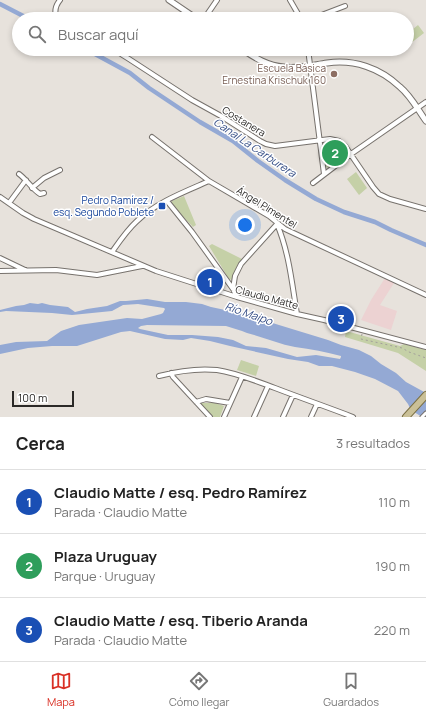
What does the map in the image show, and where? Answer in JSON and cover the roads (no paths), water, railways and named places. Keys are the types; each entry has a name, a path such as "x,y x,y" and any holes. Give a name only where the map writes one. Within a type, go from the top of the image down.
{"main road":[{"path":"406,417 426,395"}],"street":[{"path":"56,12 57,4 60,0"},
{"path":"169,0 187,12"},
{"path":"209,12 217,0"},
{"path":"290,0 297,12"},
{"path":"329,12 345,6"},
{"name":"Costanera","path":"124,56 192,100 222,116 266,144 275,146 333,139 339,141 346,146 379,194 390,200 426,209"},
{"path":"253,56 275,66 290,68 333,62 344,62 374,69 389,77 402,88 426,121"},
{"path":"309,56 324,174"},
{"path":"313,183 351,154 426,102"},
{"name":"Ángel Pimentel","path":"152,138 209,181 266,214 277,224 289,231 426,295"},
{"path":"32,188 44,178 60,170"},
{"path":"19,174 32,188 40,194 44,193"},
{"path":"9,203 26,180"},
{"path":"112,252 127,231 152,210 167,201 209,181"},
{"name":"Claudio Matte","path":"0,197 34,219 143,266 237,298 426,347"},
{"path":"167,201 192,232 233,289 237,298"},
{"path":"233,289 235,276 240,264 277,224 282,234 287,253 297,314"},
{"path":"0,258 26,270"},
{"path":"0,271 56,270 97,275 143,266"},
{"path":"159,376 194,370 226,372 317,404 340,415 353,417"},
{"path":"171,373 210,417"},
{"path":"224,417 242,377"},
{"path":"254,417 268,386"},
{"path":"283,417 293,395"},
{"path":"196,402 206,398 230,403"},
{"path":"311,417 317,404"},
{"path":"422,417 426,413"}],"water":[{"path":"147,299 165,302 202,304 244,314 359,350 371,356 396,373 406,382 426,393 426,417 422,417 411,410 398,391 375,379 355,372 332,366 319,366 308,362 191,338 183,340 165,339 130,331 121,332 77,346 28,348 0,354 0,345 16,342 47,341 61,331 79,325 127,318 142,319 161,314 165,309 138,304 123,305 112,311 72,315 6,311 0,312 0,310 30,303 42,303 68,307 75,312 107,306 120,301","holes":["147,325 226,326 283,344 341,357 340,359 316,355 297,357 266,348 246,346 233,340 218,337 168,335 138,328"]}],"waterway":[{"name":"Canal La Carburera","path":"0,4 15,12"},
{"name":"Canal La Carburera","path":"99,56 130,73 149,88 200,122 233,141 285,180 316,199 344,212 375,222 426,245"}],"place":[{"name":"Escuela Básica Ernestina Krischuk 160","path":"334,74"},
{"name":"Plaza Uruguay","path":"335,153"},
{"name":"Pedro Ramírez / esq. Segundo Poblete","path":"162,206"},
{"name":"Claudio Matte / esq. Pedro Ramírez","path":"210,282"},
{"name":"Claudio Matte / esq. Tiberio Aranda","path":"341,319"}],"water label":[{"name":"Río Maipo","path":"249,313"}]}
